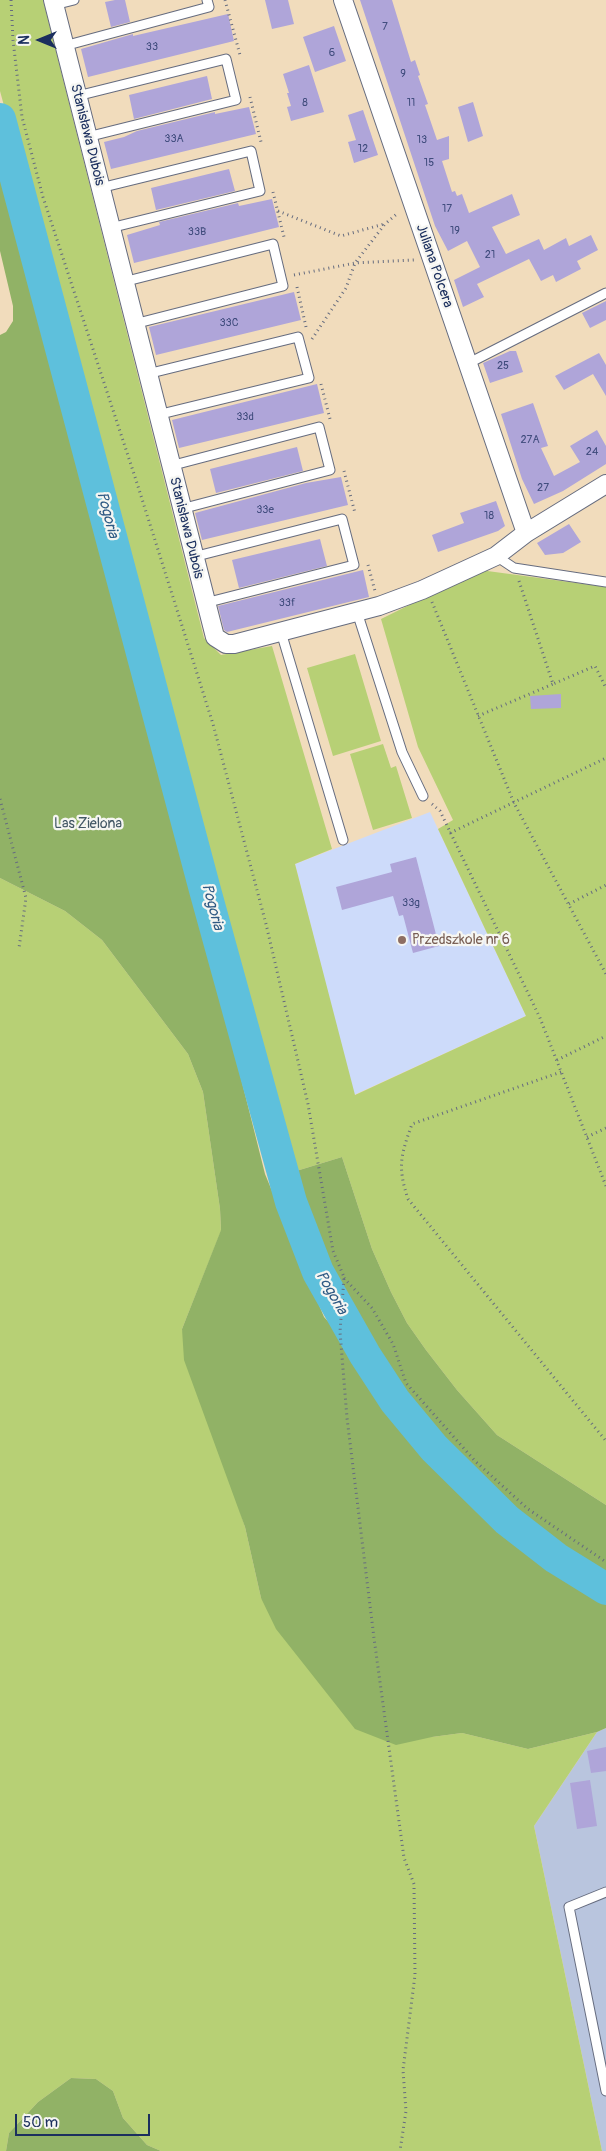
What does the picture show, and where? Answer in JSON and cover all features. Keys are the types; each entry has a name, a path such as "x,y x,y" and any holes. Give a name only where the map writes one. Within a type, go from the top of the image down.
{"street":[{"name":"Juliana Polcera","path":"343,0 526,533"},
{"name":"Stanisława Dubois","path":"54,3 146,374 214,637 226,644 234,644 379,606 422,590 496,556 526,533 606,484"}],"lane":[{"path":"54,3 74,0"},
{"path":"64,46 209,7 207,0"},
{"path":"77,96 226,59 236,100 87,137"},
{"path":"100,188 251,152 260,191 110,228"},
{"path":"123,282 273,244 283,286 134,324"},
{"path":"467,364 489,351 606,293"},
{"path":"146,374 298,337 309,378 157,415"},
{"path":"170,466 319,427 330,470 181,509"},
{"path":"193,558 342,519 354,566 205,602"},
{"path":"496,556 514,568 606,582"},
{"path":"357,612 402,752 423,796"},
{"path":"281,632 343,840"},
{"path":"606,1892 569,1908 606,2091"}],"path":[{"path":"11,0 12,40 22,117 40,188 213,724 268,933 308,1104 333,1251 344,1277 372,1308 393,1344 406,1383 476,1461 528,1509 606,1562"},
{"path":"225,0 242,64"},
{"path":"249,93 263,149"},
{"path":"271,184 286,242"},
{"path":"292,267 310,341 346,288 355,264 385,224 411,201"},
{"path":"278,211 341,236 385,224"},
{"path":"294,275 355,264 431,259"},
{"path":"319,377 331,422"},
{"path":"343,469 355,516"},
{"path":"367,561 379,606"},
{"path":"514,568 553,684"},
{"path":"422,590 433,604 514,803 606,974"},
{"path":"478,716 595,666 606,688"},
{"path":"450,833 606,758"},
{"path":"423,796 440,811 540,1018 606,1186"},
{"path":"0,799 26,898 18,948"},
{"path":"569,904 606,885"},
{"path":"557,1060 606,1036"},
{"path":"561,1072 412,1124 401,1154 402,1182 408,1199 606,1441"},
{"path":"587,1137 606,1128"},
{"path":"344,1277 340,1332 347,1418 404,1858 414,1884 415,1975 403,2070 406,2111 400,2151"}],"shaded area":[{"name":"Przedszkole nr 6","path":"430,812 526,1016 354,1095 295,864"},
{"path":"606,1728 606,2151 602,2151 534,1826 597,1732"}],"green space":[{"path":"0,0 43,0 204,638 221,655 272,646 332,849 295,864 355,1095 526,1016 438,829 453,820 418,747 381,619 480,570 606,587 606,1505 497,1435 457,1390 426,1350 407,1323 372,1249 342,1157 293,1172 0,91"},
{"name":"Las Zielona","path":"0,142 138,667 265,1174 324,1317 344,1339 337,1288 293,1172 342,1157 372,1249 407,1323 426,1350 457,1390 497,1435 606,1505 606,1728 597,1732 528,1749 462,1733 396,1745 355,1729 276,1629 261,1598 245,1527 184,1360 182,1329 221,1230 220,1209 203,1092 188,1054 102,940 65,911 0,878 0,335 6,332 13,321 13,306 0,251"},
{"path":"355,654 381,741 333,756 307,668"},
{"path":"383,744 391,768 396,766 412,818 373,830 350,754"},
{"path":"0,878 65,911 102,940 188,1054 203,1092 220,1209 221,1231 182,1329 245,1527 261,1598 432,1737 462,1733 528,1749 597,1732 534,1826 602,2151 161,2151 147,2145 123,2118 113,2091 96,2079 71,2078 38,2102 9,2133 6,2151 0,2151"},
{"path":"71,2078 96,2079 113,2091 123,2118 147,2145 161,2151 6,2151 9,2133 38,2102"}],"building":[{"path":"125,0 130,22 111,27 105,2"},
{"path":"265,0 288,0 294,24 272,29"},
{"path":"360,0 392,0 411,62 415,60 420,75 418,76 428,104 425,105 437,140 449,136 449,159 442,161 452,192 455,191 457,196 462,194 469,213 512,194 520,215 492,227 506,254 539,239 544,250 566,238 569,246 591,235 598,250 577,261 581,269 556,282 553,275 541,281 529,259 477,284 484,297 463,307 454,280 480,267 467,241 448,251 435,226"},
{"path":"228,14 234,41 88,77 81,49 133,34 133,36"},
{"path":"334,26 346,61 315,72 303,37"},
{"path":"309,65 324,112 291,121 287,107 291,106 287,93 289,93 283,74"},
{"path":"207,76 212,99 134,119 129,95"},
{"path":"473,102 483,136 468,142 458,107"},
{"path":"249,107 256,134 111,169 104,142 124,137 137,131 215,112 215,114"},
{"path":"363,110 378,155 354,163 348,142 356,140 348,115"},
{"path":"229,169 235,191 156,210 151,188"},
{"path":"272,199 279,227 134,263 127,235 160,225 159,222 238,203 239,206"},
{"path":"294,292 301,320 156,355 149,327"},
{"path":"606,301 606,320 590,328 582,313"},
{"path":"510,351 516,351 523,372 490,383 483,363"},
{"path":"599,353 606,365 606,396 593,374 564,390 555,376"},
{"path":"317,384 324,413 179,448 172,420"},
{"path":"533,403 548,446 541,448 554,476 580,462 570,446 597,430 606,446 606,464 563,491 534,504 522,479 501,414"},
{"path":"297,447 303,471 216,493 210,469"},
{"path":"341,477 348,505 202,540 195,513 306,483"},
{"path":"496,501 505,526 498,531 438,552 432,535 464,523 460,513"},
{"path":"569,524 581,542 563,553 545,555 537,543"},
{"path":"320,539 327,566 239,588 232,560"},
{"path":"363,570 369,597 227,632 224,630 218,606"},
{"path":"561,694 561,708 531,709 530,696"},
{"path":"416,857 439,946 413,953 403,915 399,916 393,896 342,910 336,887 392,872 390,864"},
{"path":"606,1747 606,1771 591,1773 587,1751"},
{"path":"590,1780 597,1826 577,1829 570,1783"}],"waterway":[{"name":"Pogoria","path":"0,119 205,890 291,1202 318,1272 365,1355 395,1401 434,1448 507,1520 556,1558 606,1589"}],"place":[{"name":"Przedszkole nr 6","path":"402,940"}]}
